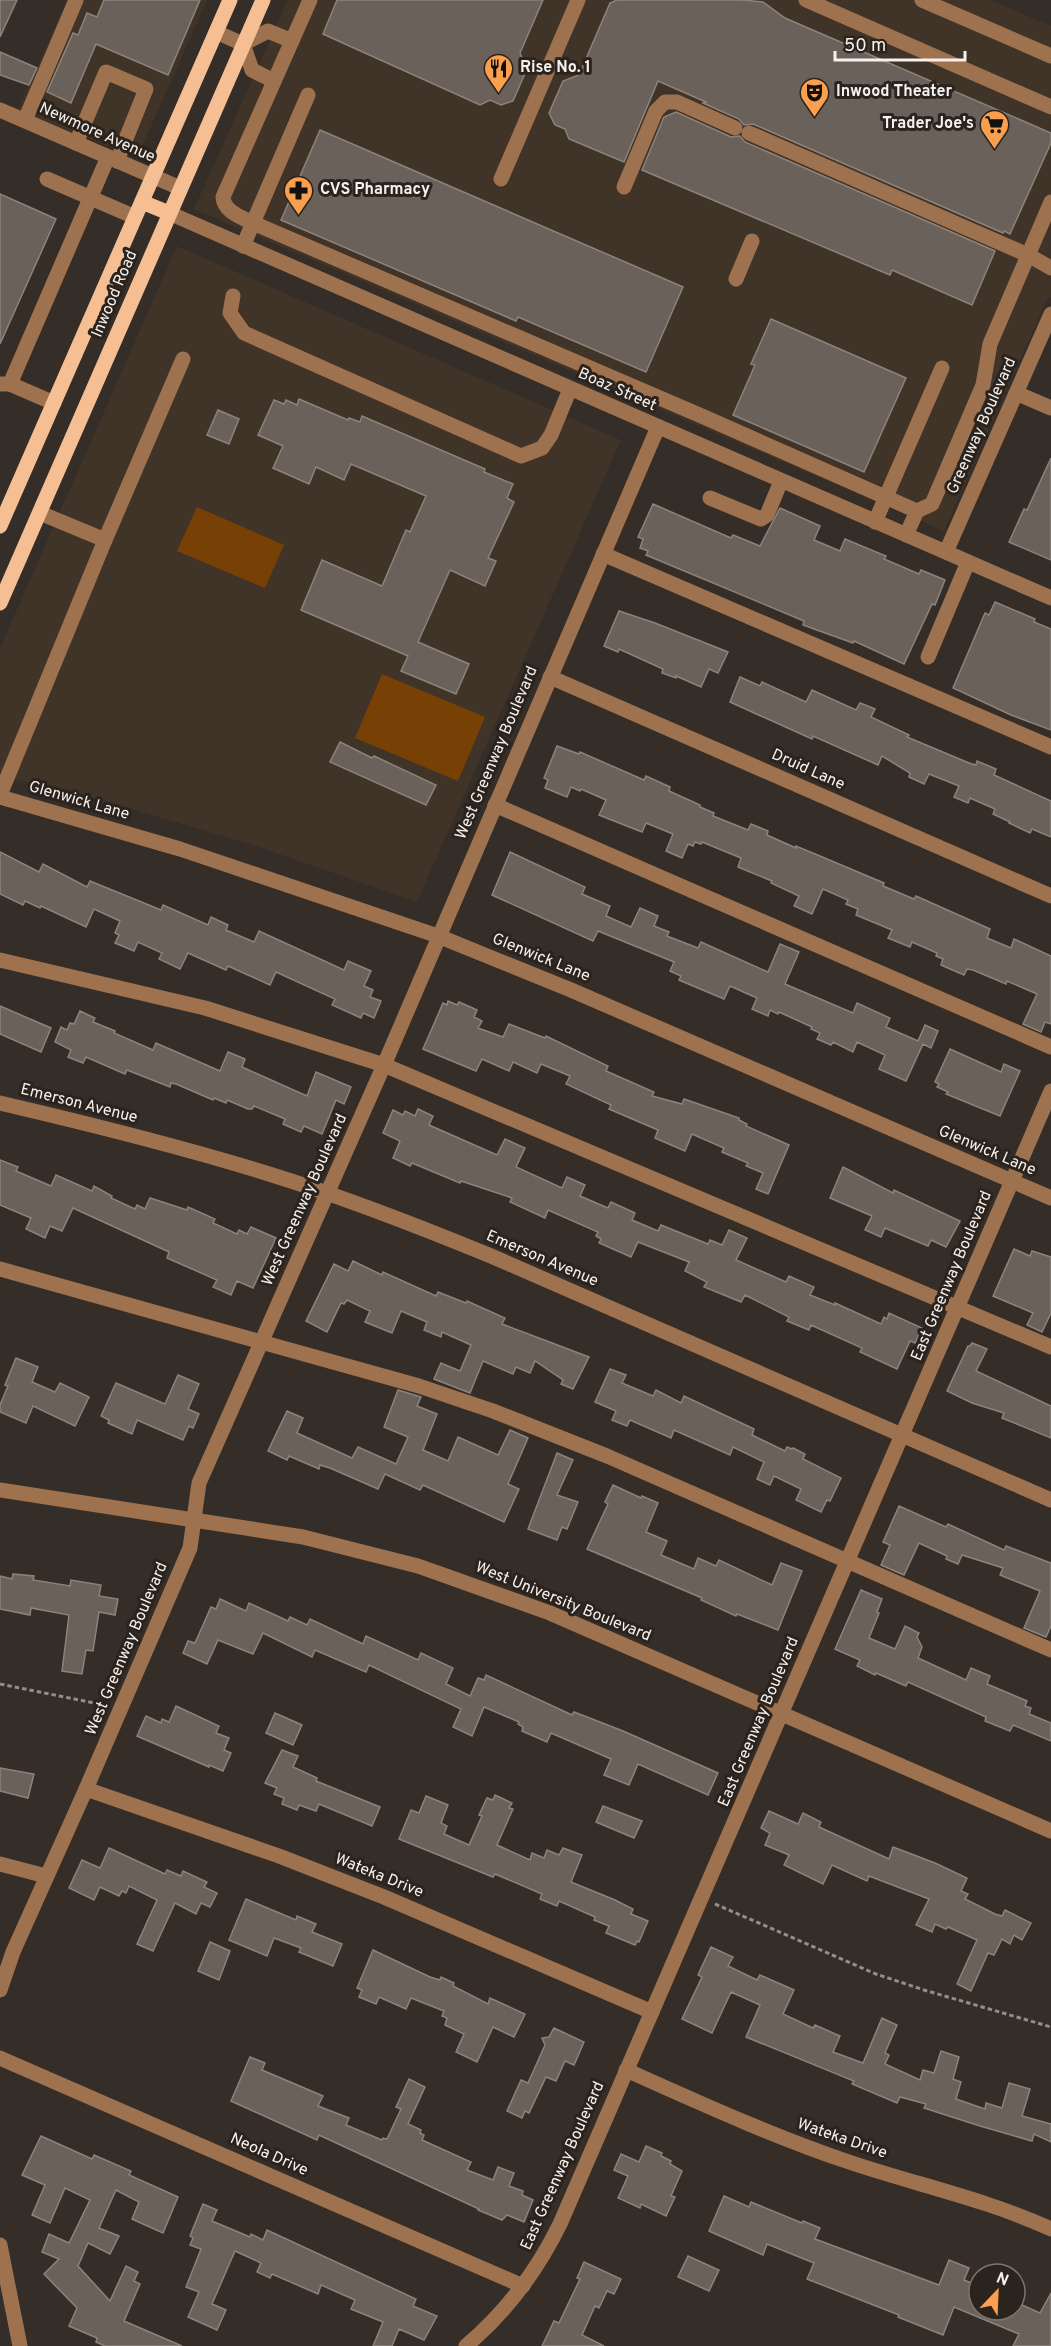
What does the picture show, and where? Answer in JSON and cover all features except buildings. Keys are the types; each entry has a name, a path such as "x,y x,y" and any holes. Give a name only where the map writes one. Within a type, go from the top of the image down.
{"main road":[{"name":"Inwood Road","path":"0,526 230,0"},
{"name":"Inwood Road","path":"0,603 263,0"},
{"path":"142,202 169,213"}],"street":[{"path":"24,120 76,0"},
{"path":"310,0 223,197 223,203 227,208 253,223 916,511"},
{"path":"501,179 578,0"},
{"path":"922,0 1051,56"},
{"path":"815,2 1051,107"},
{"path":"243,44 268,31 292,41"},
{"path":"216,32 243,44 252,70 274,81"},
{"path":"54,403 5,384 91,198 113,159 146,89 106,72 76,143"},
{"path":"243,246 308,95"},
{"path":"624,187 656,111 665,102 677,102 1028,255 1051,268"},
{"name":"Newmore Avenue","path":"0,110 180,188"},
{"path":"47,179 135,217"},
{"path":"906,535 916,511 932,504 983,385 990,344 1051,202"},
{"name":"Boaz Street","path":"169,213 1051,598"},
{"path":"736,279 752,241"},
{"path":"233,296 230,313 244,333 521,456 542,448 551,435 570,388"},
{"name":"Greenway Boulevard","path":"946,552 1051,314"},
{"path":"0,796 105,540 183,359"},
{"path":"875,522 942,368"},
{"path":"1016,393 1051,408"},
{"name":"West Greenway Boulevard","path":"0,1990 13,1952 190,1548 199,1483 384,1065 658,427"},
{"path":"710,498 761,519 767,515 781,481"},
{"path":"40,513 105,540"},
{"path":"603,554 1051,747"},
{"path":"928,657 968,562"},
{"name":"Druid Lane","path":"550,676 1051,896"},
{"name":"Glenwick Lane","path":"0,796 180,849 438,936 571,990 1051,1198"},
{"path":"495,805 1051,1047"},
{"path":"0,960 205,1008 384,1065 1051,1347"},
{"name":"East Greenway Boulevard","path":"466,2346 490,2326 523,2286 545,2255 560,2224 1051,1091"},
{"name":"Emerson Avenue","path":"0,1103 122,1132 328,1193 491,1256 1051,1500"},
{"path":"0,1269 419,1386 493,1411 608,1456 1051,1650"},
{"name":"West University Boulevard","path":"0,1490 303,1537 352,1548 482,1587 550,1613 1051,1831"},
{"name":"Wateka Drive","path":"86,1789 279,1856 373,1893 652,2012"},
{"path":"0,1864 46,1876"},
{"name":"Neola Drive","path":"0,2058 523,2286"},
{"name":"Wateka Drive","path":"626,2070 768,2133 871,2169 981,2200 1051,2229"},
{"path":"0,2245 5,2291 20,2346"}],"path":[{"path":"0,1684 121,1708"},
{"path":"702,1898 876,1974 1051,2027"}],"shaded area":[{"path":"67,0 207,0 137,158 18,110"},
{"path":"288,0 990,0 1051,26 1051,298 1048,297 944,531 194,209"},
{"path":"177,246 621,440 417,902 259,847 108,802 0,776 0,648"},
{"path":"197,507 284,545 265,588 177,551"},
{"path":"382,674 485,717 458,781 355,738"}],"place":[{"name":"Rise No. 1","path":"499,94"},
{"name":"Inwood Theater","path":"815,118"},
{"name":"Trader Joe's","path":"995,150"},
{"name":"CVS Pharmacy","path":"299,216"}]}
